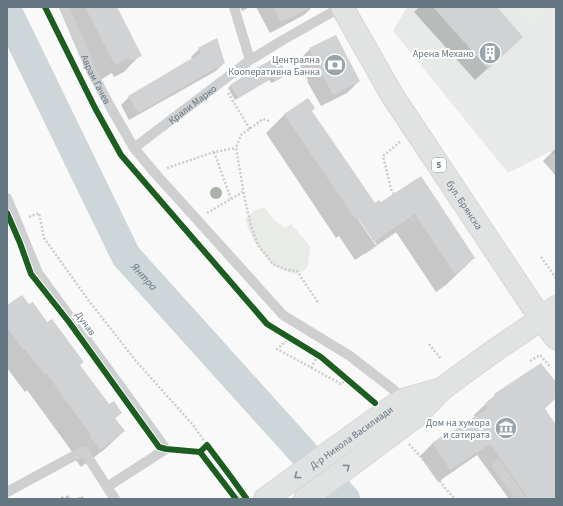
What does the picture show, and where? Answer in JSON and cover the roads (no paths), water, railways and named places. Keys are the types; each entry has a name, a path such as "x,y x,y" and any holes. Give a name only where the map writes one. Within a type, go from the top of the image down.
{"street":[{"name":"бул. Брянска","path":"341,7 392,96 549,313 556,338"},
{"name":"Д-р Никола Василиади","path":"305,499 415,417 443,388 549,313"},
{"name":"Д-р Никола Василиади","path":"260,497 402,400 443,388"}],"lane":[{"name":"Аврам Гачев","path":"64,7 91,70 111,108 134,148 154,172 283,315 350,356 394,390 402,400"},
{"path":"234,7 250,60"},
{"name":"Крали Марко","path":"134,148 250,60 341,7"},
{"name":"Дунав","path":"7,198 38,273 166,449 107,487"},
{"path":"7,492 84,452 115,499"},
{"path":"497,465 520,499"}],"waterway":[{"name":"Янтра","path":"7,11 126,256 345,499"}],"place":[{"name":"Арена Механо","path":"490,53"},
{"name":"Централна Кооперативна Банка","path":"335,65"},
{"name":"Дом на хумора и сатирата","path":"506,428"}]}
